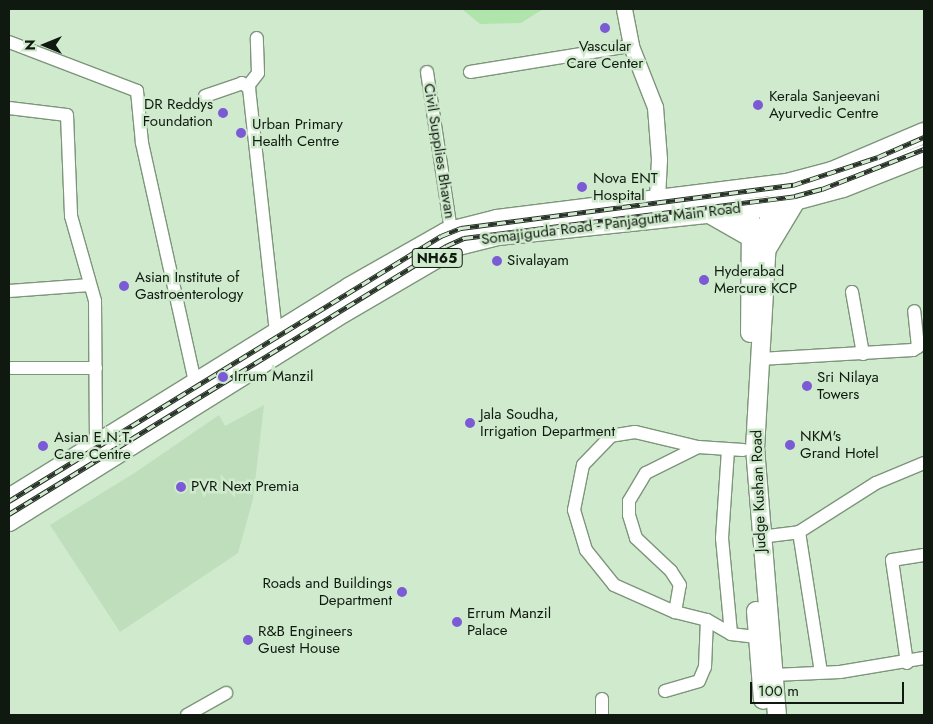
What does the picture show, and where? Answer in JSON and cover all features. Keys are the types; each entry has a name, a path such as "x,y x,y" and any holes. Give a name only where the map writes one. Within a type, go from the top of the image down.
{"highway":[{"name":"Somajiguda Road - Panjagutta Main Road","path":"9,521 397,270 452,231 497,220 657,199 735,193 803,181 832,172 924,133"},
{"name":"Somajiguda Road - Panjagutta Main Road","path":"9,499 276,334 397,270 458,245 474,239 706,211 759,224 796,199 843,187 924,154"},
{"path":"706,211 759,224 796,199"}],"main road":[{"name":"Judge Kushan Road","path":"759,224 760,359 755,448 760,537 777,715"},
{"name":"Judge Kushan Road","path":"759,224 735,450 765,715"}],"street":[{"path":"624,9 631,46 654,107 659,159 657,199"},
{"path":"257,38 258,73 248,86 276,334"},
{"path":"9,42 137,92 142,143 195,383"},
{"path":"470,72 631,46"},
{"name":"Civil Supplies Bhavan","path":"427,72 452,231"},
{"path":"205,96 242,83 248,86"},
{"path":"9,108 67,116 72,216 95,301 96,444"},
{"path":"9,291 90,285"},
{"path":"852,292 863,354"},
{"path":"760,359 863,354 918,347 914,311"},
{"path":"11,368 96,368"},
{"path":"731,634 722,538 735,450 698,446 635,432 611,436 583,465 574,510 586,550 614,585 675,612 707,620 731,634 757,637"},
{"path":"675,612 680,585 671,571 636,538 629,515 629,501 646,473 698,446"},
{"path":"760,537 799,532 876,483 924,463"},
{"path":"799,532 821,672"},
{"path":"907,663 892,560 924,555"},
{"path":"665,691 699,680 705,667 707,620"},
{"path":"773,675 907,663 924,658"},
{"path":"187,715 226,693"},
{"path":"602,699 602,715"}],"shaded area":[{"path":"462,9 543,9 521,23 480,24"},
{"path":"264,405 253,499 238,553 120,632 50,525 136,472 219,415 225,426"}],"railway":[{"path":"9,501 441,236 461,228 793,185 878,157 924,137"},
{"path":"9,514 446,246 464,238 795,196 822,189 924,149"}],"place":[{"name":"Vascular Care Center","path":"605,28"},
{"name":"Kerala Sanjeevani Ayurvedic Centre","path":"758,105"},
{"name":"DR Reddys Foundation","path":"223,113"},
{"name":"Urban Primary Health Centre","path":"241,133"},
{"name":"Nova ENT Hospital","path":"582,187"},
{"name":"Sivalayam","path":"497,261"},
{"name":"Hyderabad Mercure KCP","path":"704,280"},
{"name":"Asian Institute of Gastroenterology","path":"124,286"},
{"name":"Irrum Manzil","path":"223,377"},
{"name":"Sri Nilaya Towers","path":"807,386"},
{"name":"Jala Soudha, Irrigation Department","path":"470,423"},
{"name":"NKM's Grand Hotel","path":"790,445"},
{"name":"Asian E.N.T. Care Centre","path":"43,446"},
{"name":"PVR Next Premia","path":"181,487"},
{"name":"Roads and Buildings Department","path":"402,592"},
{"name":"Errum Manzil Palace","path":"457,622"},
{"name":"R&B Engineers Guest House","path":"248,640"}]}
